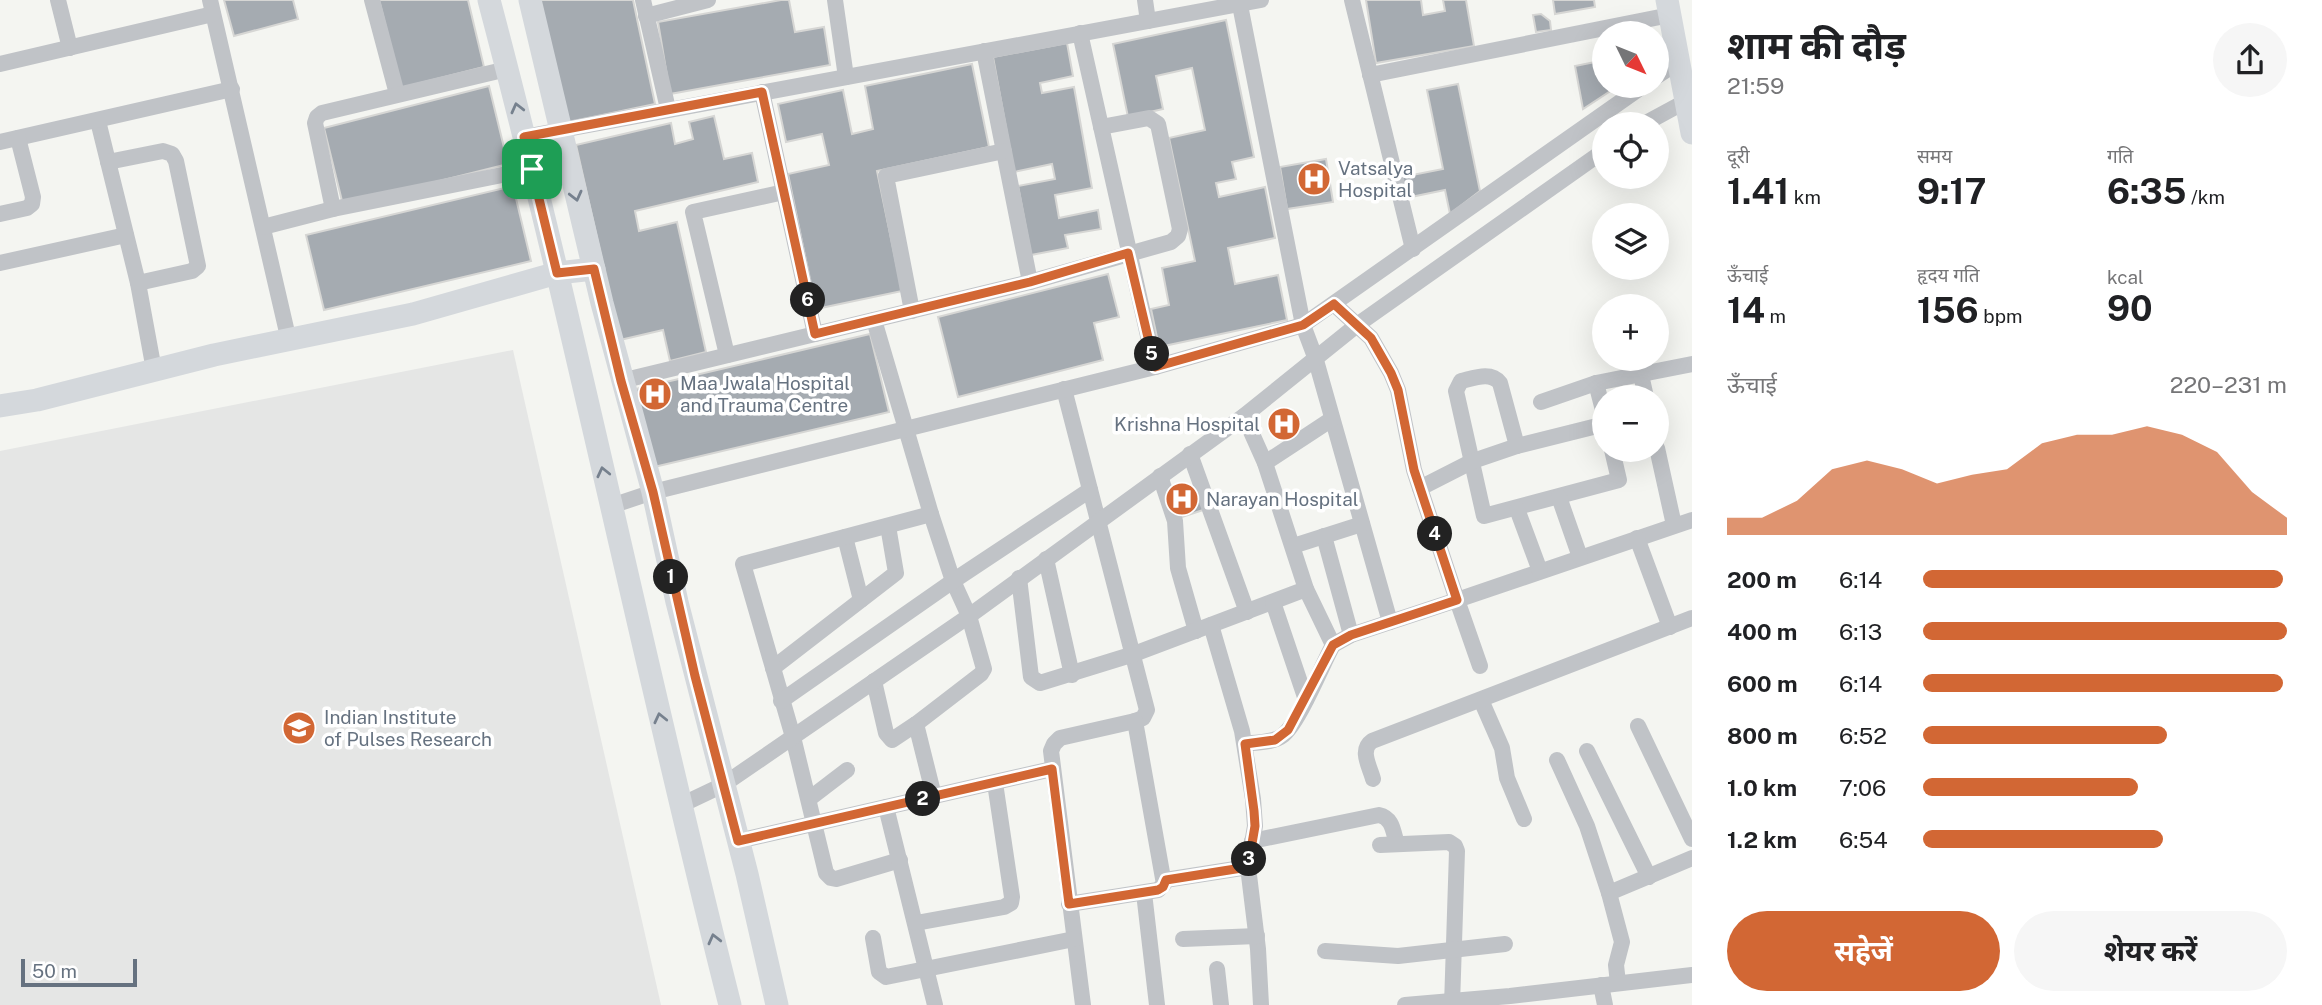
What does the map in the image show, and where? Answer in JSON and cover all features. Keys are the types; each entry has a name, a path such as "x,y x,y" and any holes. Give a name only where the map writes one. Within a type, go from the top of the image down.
{"street":[{"path":"58,0 70,48"},
{"path":"372,0 397,94"},
{"path":"489,0 557,273 730,1005"},
{"path":"530,0 559,129 621,381 653,492 680,616 777,1005"},
{"path":"668,109 644,8 708,0"},
{"path":"835,0 846,76"},
{"path":"1144,0 1148,21"},
{"path":"524,137 1261,0"},
{"path":"1352,0 1413,249"},
{"path":"1240,2 1303,325 1315,357 1390,622"},
{"path":"0,64 70,48 211,7 289,341"},
{"path":"1643,21 1669,7 1689,100 1692,133"},
{"path":"1080,33 1155,367"},
{"path":"1370,75 1592,35"},
{"path":"984,51 1030,282"},
{"path":"1670,68 1680,61"},
{"path":"332,209 315,123 322,113 507,69"},
{"path":"0,142 232,89"},
{"path":"762,92 815,334"},
{"path":"611,506 653,492 1155,367 1303,325 1625,98"},
{"path":"1666,112 1689,100"},
{"path":"621,381 1030,282 1171,242 1178,236 1180,229 1158,124 1149,118 1101,127"},
{"path":"98,121 138,283 154,370"},
{"path":"0,214 27,208 32,204 33,197 19,138"},
{"path":"108,162 163,151 172,154 176,161 198,266 192,271 138,283"},
{"path":"912,311 886,176 1004,151"},
{"path":"681,805 723,785 969,616 1244,415 1357,325 1592,159"},
{"path":"263,227 332,209 532,169"},
{"path":"727,355 692,212 784,192"},
{"path":"0,263 125,236"},
{"path":"0,406 37,400 214,355 413,314 557,273 594,269"},
{"path":"1334,304 1371,338 1398,390 1420,488 1480,666"},
{"path":"874,320 931,514 953,581 969,616 984,669 897,738 889,738 874,681"},
{"path":"1541,402 1596,383 1692,364"},
{"path":"1641,375 1643,385"},
{"path":"1517,446 1500,383 1496,378 1491,376 1461,381 1457,391 1485,516 1619,480 1615,462"},
{"path":"1064,389 1147,709 1143,718 1135,721 1060,738 1051,751 1083,1005"},
{"path":"1244,415 1265,463 1306,589 1333,645"},
{"path":"1265,463 1332,419"},
{"path":"1420,488 1473,461 1517,446 1592,427"},
{"path":"1191,454 1247,612"},
{"path":"1660,462 1675,525"},
{"path":"1160,476 1175,522 1178,568 1238,711 1245,744 1254,811 1248,867 1257,936 1261,1005"},
{"path":"781,701 953,581 1090,490"},
{"path":"1559,497 1580,557"},
{"path":"1517,509 1540,572"},
{"path":"900,860 836,879 826,873 793,737 743,565 931,514"},
{"path":"1245,744 1275,740 1282,736 1306,700 1333,645 1351,635 1692,520"},
{"path":"1293,546 1362,524"},
{"path":"773,668 896,573 888,526"},
{"path":"1324,536 1351,635"},
{"path":"845,537 860,600"},
{"path":"1637,538 1670,627"},
{"path":"1046,559 1072,675"},
{"path":"1020,578 1031,677 1040,683 1134,654 1306,589"},
{"path":"1273,602 1306,700"},
{"path":"1373,779 1365,751 1367,745 1692,618"},
{"path":"1481,700 1502,748 1507,778 1524,819"},
{"path":"1069,904 1144,892 1163,887 1166,880 1135,721"},
{"path":"916,724 934,796"},
{"path":"1638,726 1692,839"},
{"path":"1587,751 1649,877"},
{"path":"1557,760 1587,826 1609,892 1622,942 1616,965 1618,983"},
{"path":"738,841 1052,769"},
{"path":"808,799 848,771"},
{"path":"916,923 1004,907 1011,903 995,783"},
{"path":"886,807 935,1005"},
{"path":"1252,841 1379,815 1390,822 1388,844 1449,842 1455,846 1452,1003"},
{"path":"1609,892 1692,858"},
{"path":"1166,880 1248,867"},
{"path":"1144,892 1157,1005"},
{"path":"1183,939 1257,936"},
{"path":"873,938 879,972 883,976 1074,939"},
{"path":"1325,951 1398,956 1505,944"},
{"path":"1217,969 1221,1005"},
{"path":"1405,1005 1452,1003 1692,975"},
{"path":"1601,985 1605,1005"}],"shaded area":[{"name":"Indian Institute of Pulses Research","path":"513,350 661,1005 0,1005 0,451"}],"building":[{"path":"224,0 293,0 298,19 234,36"},
{"path":"379,0 468,0 484,67 401,88"},
{"path":"539,0 633,0 655,104 564,123"},
{"path":"789,0 795,32 824,27 830,65 670,94 658,22"},
{"path":"1366,0 1421,0 1423,15 1445,11 1443,0 1466,0 1474,46 1376,63"},
{"path":"1553,0 1594,0 1595,7 1555,14"},
{"path":"1541,14 1550,21 1551,30 1536,32 1533,15"},
{"path":"1226,20 1254,157 1232,162 1236,179 1216,183 1219,197 1265,187 1275,238 1228,248 1235,284 1278,275 1287,320 1159,347 1151,309 1169,305 1162,268 1195,261 1169,138 1205,130 1192,68 1156,76 1163,109 1128,117 1113,44"},
{"path":"1067,43 1073,76 1040,83 1042,93 1074,87 1092,188 1055,195 1059,218 1098,210 1101,229 1065,235 1068,248 1031,255 1018,186 1055,179 1052,164 1014,172 993,57"},
{"path":"1592,63 1592,98 1600,98 1583,109 1575,66"},
{"path":"972,64 989,147 877,171 902,291 816,309 788,174 829,165 822,134 786,142 778,104 843,90 852,134 873,129 865,86"},
{"path":"1458,84 1480,191 1450,214 1445,190 1406,198 1402,177 1443,169 1427,90"},
{"path":"489,86 508,164 343,205 324,128"},
{"path":"714,116 724,159 752,153 758,182 635,211 639,231 677,222 706,352 670,361 663,330 620,340 576,145 671,123 675,144 693,139 689,122"},
{"path":"1326,159 1333,202 1287,209 1280,167"},
{"path":"513,186 531,261 324,310 306,235"},
{"path":"1108,274 1119,317 1094,323 1103,360 958,397 938,317"},
{"path":"870,334 889,412 654,467 636,389"},
{"path":"1283,415 1293,429 1284,436 1274,422"},
{"path":"1201,491 1206,509 1179,518 1173,500"}],"place":[{"name":"Vatsalya Hospital","path":"1314,179"},
{"name":"Maa Jwala Hospital and Trauma Centre","path":"655,394"},
{"name":"Krishna Hospital","path":"1284,424"},
{"name":"Narayan Hospital","path":"1182,499"},
{"name":"Indian Institute of Pulses Research","path":"299,728"}],"route":[{"path":"762,92 815,334 1030,282 1128,253 1155,367 1303,325 1334,304 1371,338 1391,373 1398,390 1414,470 1457,600 1351,635 1333,645 1288,730 1275,740 1245,744 1255,826 1248,867 1166,880 1158,890 1069,904 1052,769 738,841 713,750 653,492 621,381 594,269 557,273 532,169 524,137 762,92"}]}
